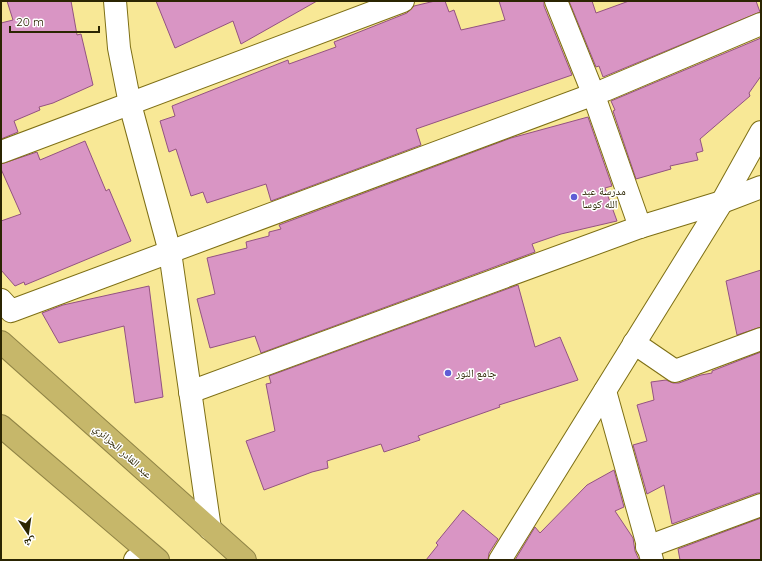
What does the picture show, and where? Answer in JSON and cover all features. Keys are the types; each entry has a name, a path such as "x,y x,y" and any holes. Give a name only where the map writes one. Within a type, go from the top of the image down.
{"highway":[{"name":"عبد القادر الجزائري","path":"1,342 245,560"},
{"path":"1,426 148,558"}],"street":[{"path":"115,1 119,48 130,104 170,252 210,529"},
{"path":"1,152 403,1"},
{"path":"556,1 593,93 640,227"},
{"path":"1,300 11,311 593,93 605,90 761,24"},
{"path":"500,560 722,202 761,132"},
{"path":"190,392 640,227 722,202 761,186"},
{"path":"634,343 675,371 761,339"},
{"path":"605,390 650,554 761,505"}],"building":[{"path":"7,1 71,1 77,35 81,34 93,85 53,103 39,107 40,110 14,121 18,132 1,139 1,23 13,20"},
{"path":"156,1 317,1 241,44 233,21 175,48"},
{"path":"435,1 445,1 449,12 454,10 461,30 505,20 499,1 544,1 544,6 572,75 416,129 421,145 271,201 266,184 207,203 203,192 191,196 176,149 169,152 160,121 175,116 172,106 288,60 289,64 336,47 334,42 407,13 414,6"},
{"path":"569,1 592,1 596,13 629,1 756,1 760,12 603,77 599,66 596,67"},
{"path":"761,38 761,76 749,93 750,96 700,139 703,151 696,153 698,160 670,166 671,169 636,179 611,101"},
{"path":"588,117 612,186 605,188 617,221 561,234 532,244 535,252 261,353 255,336 210,348 197,299 215,294 207,258 247,248 246,242 269,236 269,232 281,229 279,225 511,138"},
{"path":"85,141 106,191 109,189 131,241 25,285 24,282 15,286 1,270 1,221 21,214 1,169 1,164 37,152 40,160"},
{"path":"761,270 761,327 737,335 726,281"},
{"path":"518,285 535,347 560,337 578,380 499,405 500,407 418,436 420,440 384,452 381,444 327,461 328,468 312,472 264,490 246,441 275,431 266,384 271,383 269,376"},
{"path":"149,286 163,397 135,403 124,326 59,343 42,313 63,305"},
{"path":"761,352 761,493 757,493 672,524 664,485 647,494 633,445 647,441 637,405 654,400 651,382 666,380 673,383 679,383 701,375 712,373 712,371"},
{"path":"614,470 624,507 615,511 633,538 635,551 639,560 515,560 535,527 540,533 587,485"},
{"path":"463,510 498,539 489,553 488,560 426,560 438,545 436,543"},
{"path":"761,518 761,560 680,560 678,549"}],"place":[{"name":"مدرسة عبد الله كوسا","path":"574,197"},
{"name":"جامع النور","path":"448,373"}]}
